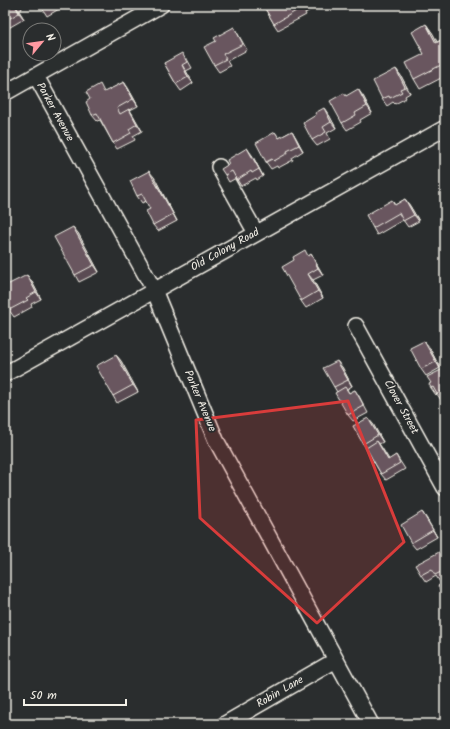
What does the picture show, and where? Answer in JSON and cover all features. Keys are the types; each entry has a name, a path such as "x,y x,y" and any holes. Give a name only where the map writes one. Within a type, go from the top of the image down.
{"street":[{"path":"5,92 161,5"},
{"name":"Parker Avenue","path":"36,76 154,290 216,440 371,724"},
{"name":"Old Colony Road","path":"5,374 445,128"},
{"path":"219,167 256,233"},
{"name":"Clover Street","path":"356,326 445,488"},
{"name":"Robin Lane","path":"225,724 336,660"}],"highlighted area":[{"path":"348,401 404,542 317,623 200,518 196,420"}],"building":[{"path":"5,5 15,5 19,13 5,21"},
{"path":"40,5 49,5 42,9"},
{"path":"263,5 303,5 301,8 274,24"},
{"path":"426,24 436,43 445,38 445,63 414,79 406,63 424,54 412,32"},
{"path":"234,27 243,44 223,54 226,59 214,65 204,47 216,41 214,38"},
{"path":"182,53 187,62 182,65 188,77 176,84 164,63"},
{"path":"396,69 405,87 400,89 402,92 390,98 389,96 382,99 373,81"},
{"path":"124,82 133,99 117,108 120,114 129,109 137,124 129,129 131,133 113,143 97,113 92,115 86,102 90,99 86,92 100,84 104,92"},
{"path":"358,89 367,106 355,113 356,115 342,123 330,101 344,93 346,96"},
{"path":"324,108 331,122 323,127 326,132 312,140 303,123"},
{"path":"292,131 299,145 287,151 288,153 274,161 272,159 266,162 256,143 275,132 279,138"},
{"path":"247,148 259,169 252,173 251,171 237,180 232,171 225,175 221,169 229,164 227,160"},
{"path":"149,171 173,214 153,225 146,211 150,209 142,194 137,196 130,181"},
{"path":"405,199 414,215 403,221 399,213 373,228 366,215 392,200 395,205"},
{"path":"73,227 94,265 75,275 54,237"},
{"path":"305,250 308,256 311,254 318,268 308,274 318,291 301,301 282,267 294,260 293,257"},
{"path":"27,275 36,292 26,298 28,300 9,310 5,302 5,286"},
{"path":"424,341 436,362 421,369 410,348"},
{"path":"116,355 133,385 113,396 96,366"},
{"path":"337,361 348,380 334,387 323,368"},
{"path":"443,369 445,373 445,389 437,394 433,387 431,388 429,384 431,383 427,377"},
{"path":"345,387 349,393 355,390 364,406 348,415 335,393"},
{"path":"368,418 378,435 363,444 353,426"},
{"path":"377,441 388,460 396,455 400,463 381,474 366,448"},
{"path":"422,512 433,530 411,543 401,525"},
{"path":"441,551 445,557 445,570 435,575 432,569 421,575 415,565"},
{"path":"445,582 445,598 438,586"}]}
